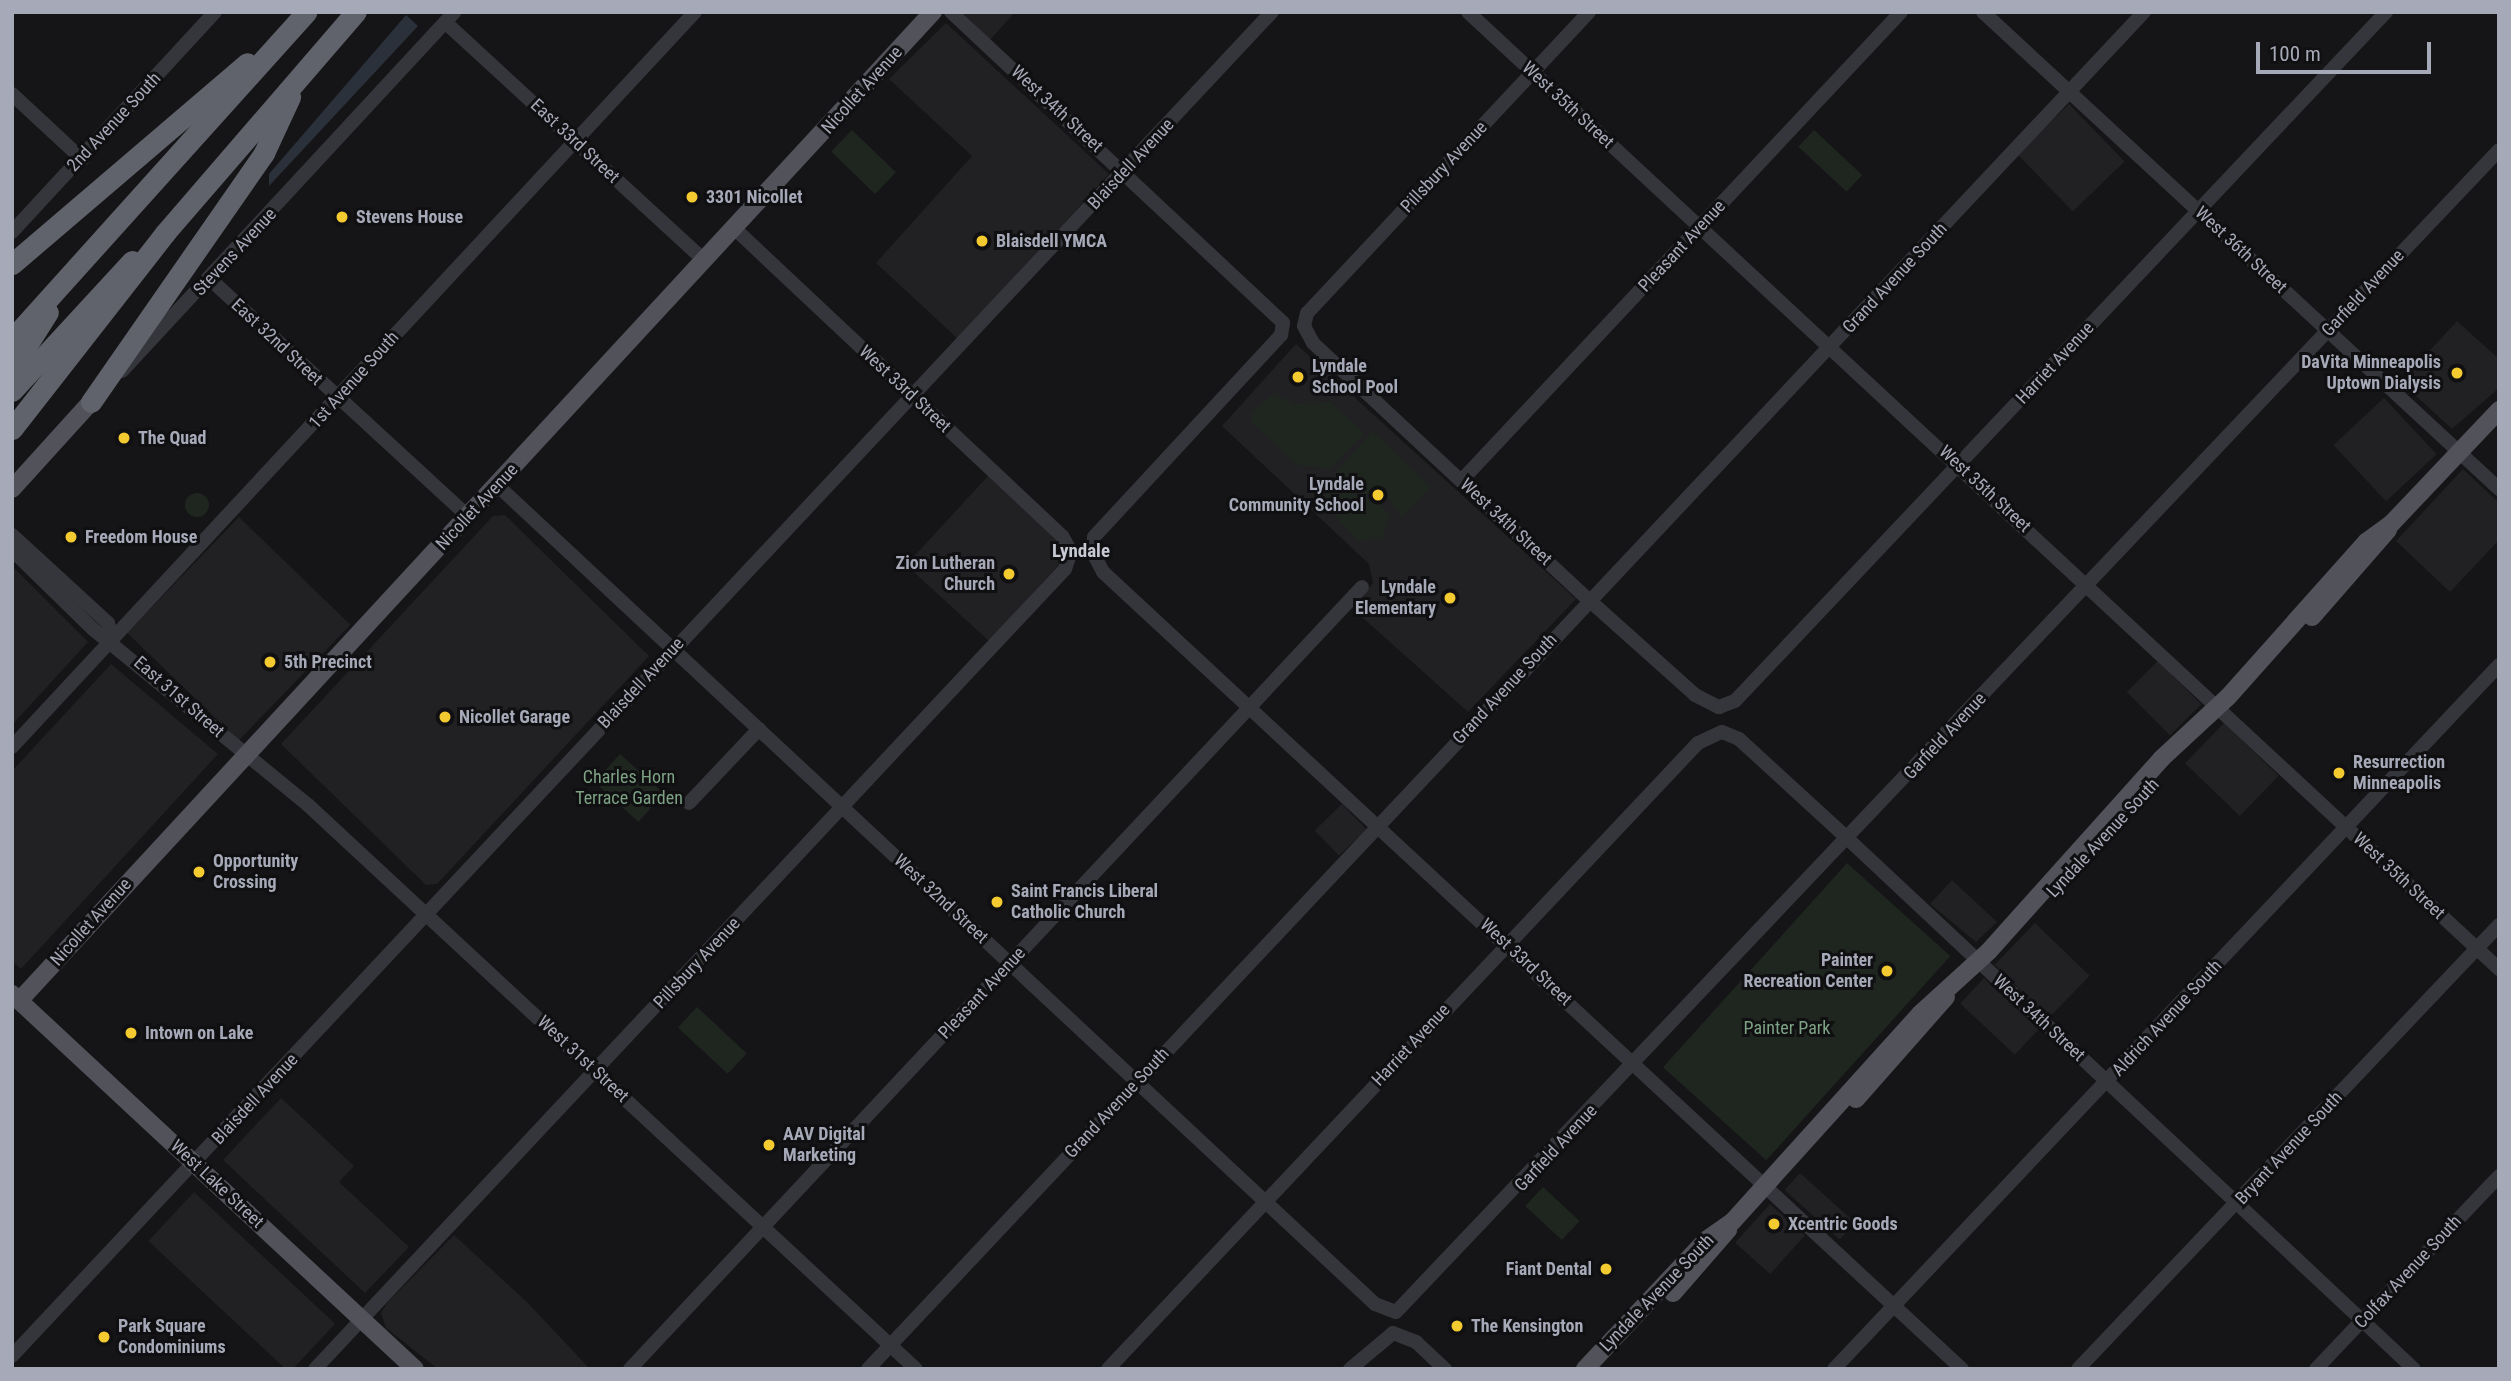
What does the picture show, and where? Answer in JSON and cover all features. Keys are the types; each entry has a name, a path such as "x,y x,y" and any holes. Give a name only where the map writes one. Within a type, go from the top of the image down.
{"highway":[{"path":"12,339 61,289 306,12"},
{"path":"12,429 165,233 356,12"},
{"path":"12,264 88,205 177,118 290,29"},
{"path":"91,402 264,153 301,74"},
{"path":"12,391 108,281 165,233"},
{"path":"12,369 61,289"}],"main road":[{"name":"Nicollet Avenue","path":"16,997 498,485 933,12"},
{"name":"Stevens Avenue","path":"12,489 91,402"},
{"name":"Lyndale Avenue South","path":"1601,1369 1714,1251 1733,1221 1920,1014 1948,994 2013,925 2116,807 2185,743 2249,675 2375,551 2391,524 2499,410"},
{"name":"West Lake Street","path":"16,997 415,1369"},
{"name":"Lyndale Avenue South","path":"1585,1369 1706,1240 1733,1221"}],"street":[{"name":"2nd Avenue South","path":"12,232 215,12"},
{"name":"1st Avenue South","path":"12,747 695,12"},
{"name":"West 34th Street","path":"951,12 1124,170 1283,323 1280,337 1094,537 1093,553"},
{"name":"Blaisdell Avenue","path":"12,1356 195,1163 672,648 1272,12"},
{"name":"West 35th Street","path":"1468,12 2088,584 2499,969"},
{"name":"Pillsbury Avenue","path":"1304,326 1307,313 1589,12"},
{"name":"Pleasant Avenue","path":"1462,480 1901,12"},
{"name":"West 36th Street","path":"1983,12 2499,489"},
{"name":"Grand Avenue South","path":"869,1369 1588,600 1831,348 2144,12"},
{"name":"Harriet Avenue","path":"1719,707 1735,701 2386,12"},
{"name":"East 33rd Street","path":"449,17 576,142 705,261"},
{"name":"Stevens Avenue","path":"91,402 211,280 449,17"},
{"path":"12,94 82,159"},
{"name":"Garfield Avenue","path":"1386,1311 1414,1300 2499,150"},
{"name":"West 33rd Street","path":"735,229 1062,536 1071,552"},
{"name":"East 32nd Street","path":"211,280 468,516"},
{"name":"West 34th Street","path":"1304,326 1313,343 1588,600 1695,695 1719,707"},
{"name":"West 32nd Street","path":"498,485 842,808 1386,1311"},
{"name":"East 31st Street","path":"12,535 107,623 113,639"},
{"name":"East 31st Street","path":"12,550 93,629 113,639 247,752"},
{"name":"Pillsbury Avenue","path":"315,1369 1065,569 1071,552"},
{"name":"West 33rd Street","path":"1093,553 1103,572 1250,705 1962,1369"},
{"name":"Pleasant Avenue","path":"630,1369 1362,587"},
{"name":"Aldrich Avenue South","path":"1834,1369 2499,665"},
{"path":"689,803 759,729"},
{"name":"West 34th Street","path":"1722,733 1739,739 1848,839 2413,1369"},
{"name":"Harriet Avenue","path":"1108,1369 1698,743 1722,733"},
{"name":"West 31st Street","path":"247,752 427,914 916,1369"},
{"name":"Bryant Avenue South","path":"2078,1369 2499,925"},
{"name":"Colfax Avenue South","path":"2316,1369 2499,1176"},
{"path":"1350,1369 1393,1333 1416,1342 1445,1369"}],"shaded area":[{"path":"962,12 1015,12 990,40"},
{"path":"406,15 418,26 269,186 269,174"},
{"path":"946,23 1109,174 958,339 876,263 972,156 889,79"},
{"path":"2069,104 2125,162 2073,212 2017,154"},
{"path":"2457,321 2499,359 2499,388 2452,429 2401,382"},
{"name":"Lyndale Community School","path":"1296,344 1576,599 1468,712 1353,609 1373,583 1369,564 1222,426"},
{"path":"2384,398 2437,454 2386,501 2334,445"},
{"path":"2463,469 2499,503 2499,540 2450,592 2396,541"},
{"path":"988,476 1063,545 1064,559 989,641 906,565"},
{"name":"Nicollet Garage","path":"505,515 649,656 437,884 426,885 281,744 493,516"},
{"path":"239,517 350,625 239,740 127,633"},
{"path":"12,566 88,642 12,725"},
{"path":"2158,661 2201,704 2170,735 2127,692"},
{"path":"111,664 218,754 21,969 12,961 12,771"},
{"path":"2224,723 2279,776 2240,816 2185,763"},
{"path":"1342,804 1366,829 1339,856 1315,830"},
{"path":"1952,880 1997,922 1976,942 1930,904"},
{"path":"2035,923 2090,976 2049,1018 1995,965"},
{"path":"1984,978 2039,1029 2015,1055 1960,1004"},
{"path":"281,1098 354,1166 339,1182 409,1247 365,1293 223,1160"},
{"path":"1800,1173 1855,1223 1840,1240 1785,1190"},
{"path":"194,1192 335,1324 293,1369 286,1369 148,1241"},
{"path":"1770,1204 1805,1235 1770,1274 1735,1243"},
{"path":"454,1235 527,1302 590,1369 438,1369 386,1328 381,1313 387,1303"}],"green space":[{"path":"852,130 896,172 875,194 831,152"},
{"path":"1814,130 1862,175 1847,192 1798,147"},
{"path":"1274,394 1296,404 1330,402 1365,433 1331,469 1297,465 1252,423 1252,411"},
{"path":"1373,431 1431,487 1401,518 1388,498 1349,491 1334,473"},
{"path":"1334,487 1377,501 1389,514 1382,538 1358,541 1321,501"},
{"path":"192,493 202,493 209,500 209,510 202,517 192,517 185,510 185,500"},
{"name":"Charles Horn Terrace Garden","path":"620,754 664,793 638,822 595,782"},
{"name":"Painter Park","path":"1847,863 1950,956 1766,1160 1663,1067"},
{"path":"697,1007 747,1053 728,1074 678,1027"},
{"path":"1543,1187 1580,1221 1562,1240 1525,1206"}],"place":[{"name":"3301 Nicollet","path":"692,197"},
{"name":"Stevens House","path":"342,217"},
{"name":"Blaisdell YMCA","path":"982,241"},
{"name":"DaVita Minneapolis Uptown Dialysis","path":"2457,373"},
{"name":"Lyndale School Pool","path":"1298,377"},
{"name":"The Quad","path":"124,438"},
{"name":"Lyndale Community School","path":"1378,495"},
{"name":"Freedom House","path":"71,537"},
{"name":"Zion Lutheran Church","path":"1009,574"},
{"name":"Lyndale Elementary","path":"1450,598"},
{"name":"5th Precinct","path":"270,662"},
{"name":"Nicollet Garage","path":"445,717"},
{"name":"Resurrection Minneapolis","path":"2339,773"},
{"name":"Opportunity Crossing","path":"199,872"},
{"name":"Saint Francis Liberal Catholic Church","path":"997,902"},
{"name":"Painter Recreation Center","path":"1887,971"},
{"name":"Intown on Lake","path":"131,1033"},
{"name":"AAV Digital Marketing","path":"769,1145"},
{"name":"Xcentric Goods","path":"1774,1224"},
{"name":"Fiant Dental","path":"1606,1269"},
{"name":"The Kensington","path":"1457,1326"},
{"name":"Park Square Condominiums","path":"104,1337"}],"district":[{"name":"Lyndale","path":"1081,551"}]}
